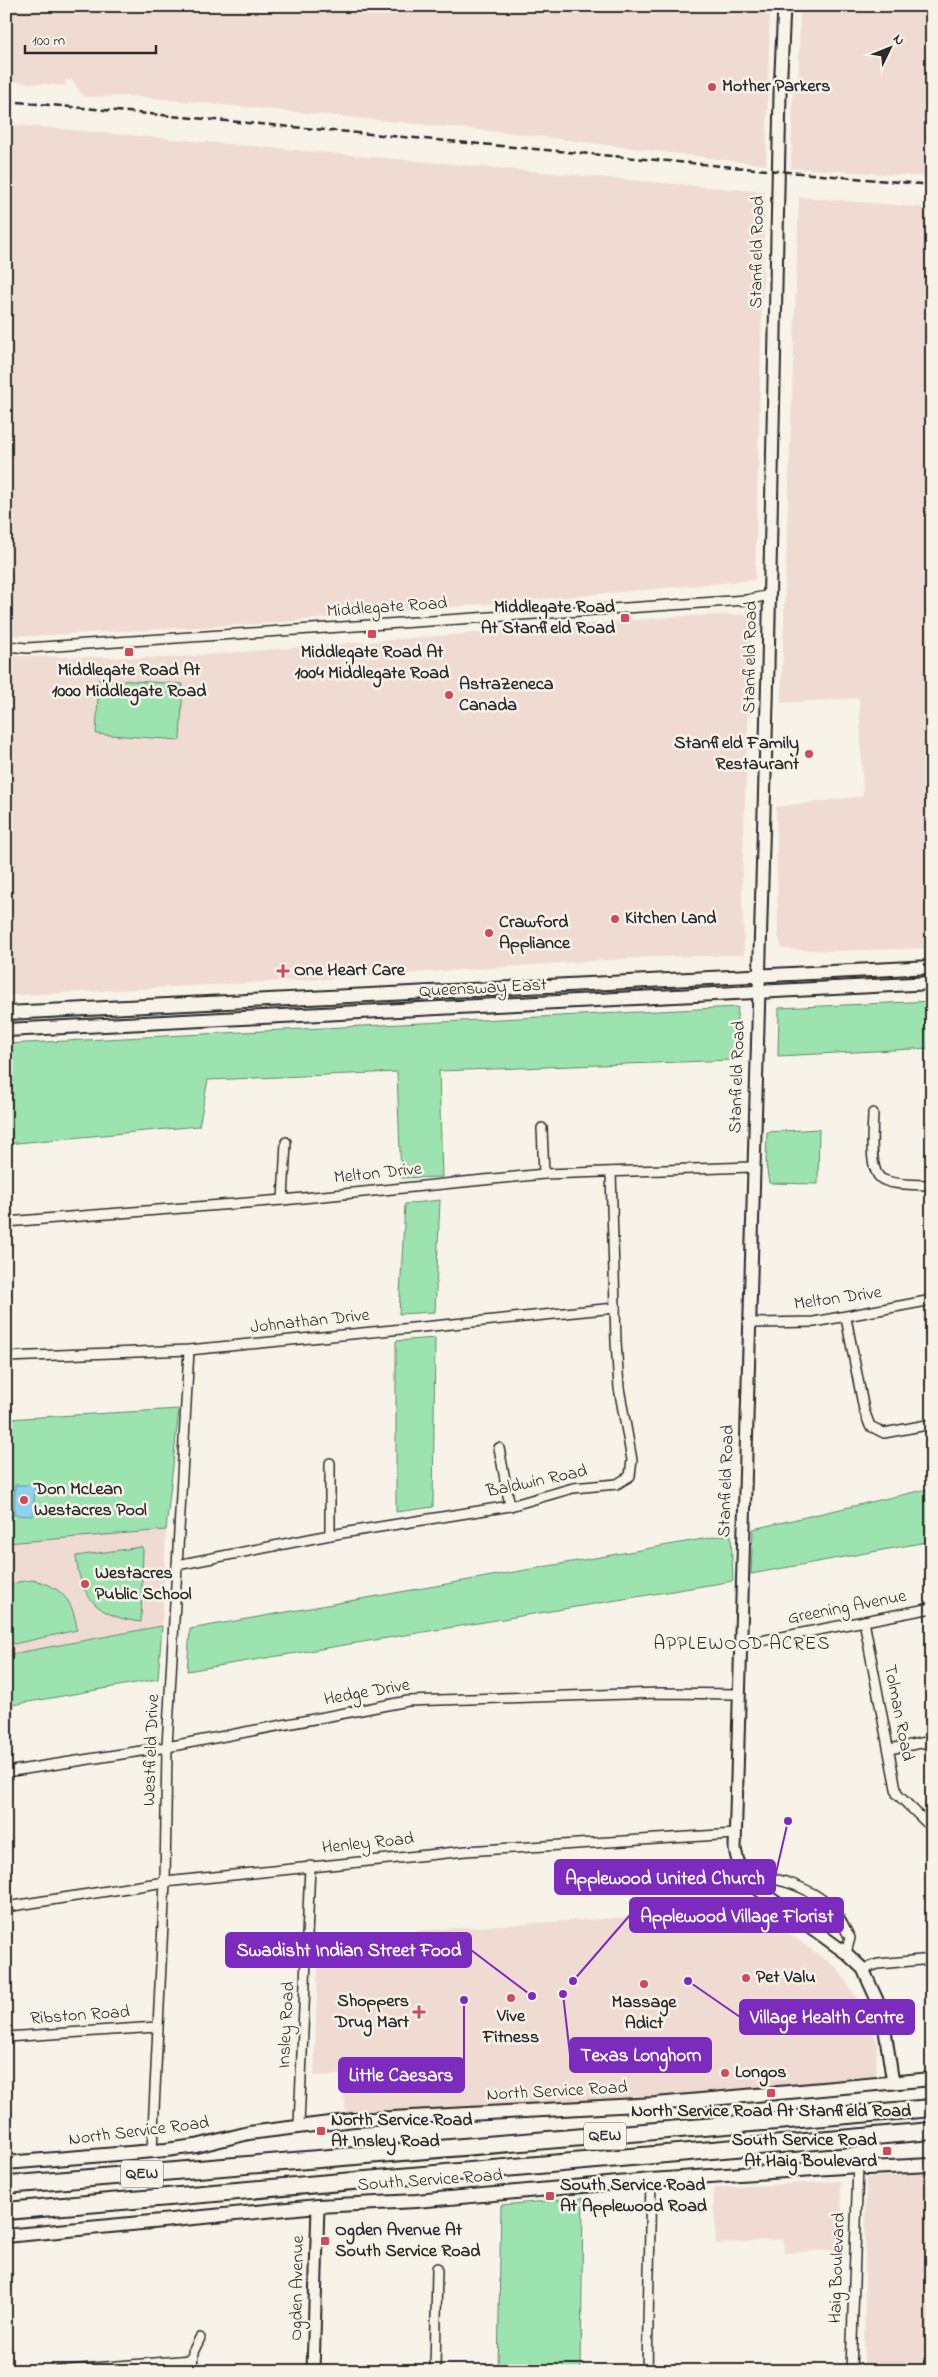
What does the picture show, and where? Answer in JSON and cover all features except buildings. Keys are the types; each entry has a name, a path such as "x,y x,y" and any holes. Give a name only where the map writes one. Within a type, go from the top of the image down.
{"highway":[{"name":"QEW","path":"6,2185 932,2108"},
{"name":"QEW","path":"6,2211 932,2130"}],"main road":[{"name":"Queensway East","path":"6,1013 932,967"},
{"name":"Queensway East","path":"6,1030 932,983"},
{"name":"North Service Road","path":"6,2164 196,2146 249,2133 299,2125 354,2120 656,2104 932,2078"},
{"name":"South Service Road","path":"6,2236 318,2206 416,2201 650,2180 863,2167 932,2165"}],"street":[{"name":"Stanfield Road","path":"784,6 781,50 773,354 770,595 752,1167 751,1296 748,1323 738,1694 736,1859 748,1880 765,1896 846,1953 863,1969 882,2011 893,2083"},
{"name":"Middlegate Road","path":"6,646 27,648 297,631 746,600 770,595"},
{"path":"873,1113 873,1160 877,1175 888,1181 932,1185"},
{"path":"542,1128 544,1174"},
{"path":"282,1200 286,1142"},
{"name":"Melton Drive","path":"6,1222 282,1200 544,1174 752,1167"},
{"name":"Baldwin Road","path":"178,1565 330,1535 510,1506 573,1488 617,1484 630,1476 632,1460 619,1388 611,1172"},
{"name":"Melton Drive","path":"748,1323 814,1322 846,1318 932,1300"},
{"name":"Johnathan Drive","path":"6,1357 189,1350 616,1308"},
{"path":"846,1318 864,1410 870,1426 884,1433 932,1424"},
{"name":"Westfield Drive","path":"152,2150 165,1882 168,1747 189,1350"},
{"path":"499,1448 510,1506"},
{"path":"330,1463 330,1535"},
{"name":"Greening Avenue","path":"740,1645 932,1608"},
{"name":"Tolman Road","path":"864,1621 897,1794 932,1828"},
{"name":"Hedge Drive","path":"6,1772 168,1747 408,1701 660,1693 738,1694"},
{"path":"889,1749 932,1741"},
{"name":"Henley Road","path":"6,1907 165,1882 466,1850 735,1834"},
{"name":"Insley Road","path":"299,2125 310,1866"},
{"path":"748,1880 756,1878 775,1880 814,1894 834,1910 850,1938 846,1953"},
{"path":"863,1969 878,1964 932,1959"},
{"name":"Ribston Road","path":"6,2037 157,2027"},
{"name":"Haig Boulevard","path":"851,2371 863,2167"},
{"path":"647,2371 650,2180"},
{"name":"Ogden Avenue","path":"314,2371 318,2206"},
{"path":"435,2371 437,2268"},
{"path":"192,2371 191,2360 200,2338"},
{"path":"57,2371 114,2368 191,2360"}],"shaded area":[{"path":"6,6 770,6 766,165 520,134 131,96 84,97 72,80 65,80 66,86 6,81"},
{"path":"800,6 932,6 932,177 791,168 793,92 798,88"},
{"path":"6,124 765,192 755,580 258,624 29,636 6,635"},
{"path":"799,197 932,208 932,948 831,951 782,949 778,935 776,807 863,796 859,698 781,703"},
{"path":"752,614 742,884 744,955 652,957 340,978 6,996 6,656 165,658 685,616"},
{"name":"Westacres Public School","path":"166,1530 162,1626 6,1655 6,1543"},
{"path":"749,1905 837,1968 863,2008 877,2042 876,2080 347,2125 342,2075 314,2076 319,1937 723,1911"},
{"path":"932,2172 932,2371 864,2371 866,2178"},
{"path":"840,2181 844,2249 784,2253 783,2239 716,2244 713,2188"}],"green space":[{"path":"99,679 183,684 180,740 96,734"},
{"path":"932,1001 932,1048 778,1056 779,1008"},
{"path":"738,1007 733,1060 439,1071 442,1177 401,1178 397,1072 208,1080 199,1126 6,1144 6,1044"},
{"path":"819,1129 818,1184 769,1183 766,1164 767,1132"},
{"path":"440,1200 435,1312 399,1314 405,1204"},
{"path":"435,1338 433,1507 396,1512 396,1341"},
{"path":"179,1409 166,1530 6,1543 6,1419"},
{"path":"932,1488 932,1541 751,1574 753,1529"},
{"path":"731,1534 733,1581 187,1671 190,1629"},
{"path":"141,1547 143,1549 141,1622 113,1615 94,1603 82,1583 76,1556"},
{"path":"33,1580 51,1586 64,1596 73,1611 77,1630 14,1644 11,1641 6,1588 18,1582"},
{"path":"162,1626 158,1679 6,1706 6,1655"},
{"path":"583,2198 581,2371 498,2371 501,2205"}],"water":[{"name":"Don McLean Westacres Pool","path":"15,1485 35,1485 33,1516 14,1515"}],"railway":[{"path":"6,101 932,185"}],"place":[{"name":"Mother Parkers","path":"712,87"},
{"name":"Middlegate Road At Stanfield Road","path":"625,618"},
{"name":"Middlegate Road At 1004 Middlegate Road","path":"372,634"},
{"name":"Middlegate Road At 1000 Middlegate Road","path":"129,652"},
{"name":"AstraZeneca Canada","path":"449,695"},
{"name":"Stanfield Family Restaurant","path":"809,754"},
{"name":"Kitchen Land","path":"615,919"},
{"name":"Crawford Appliance","path":"489,933"},
{"name":"One Heart Care","path":"283,971"},
{"name":"Don McLean Westacres Pool","path":"24,1500"},
{"name":"Westacres Public School","path":"85,1584"},
{"name":"Applewood United Church","path":"788,1821"},
{"name":"Pet Valu","path":"746,1978"},
{"name":"Applewood Village Florist","path":"573,1981"},
{"name":"Village Health Centre","path":"688,1981"},
{"name":"Massage Adict","path":"644,1984"},
{"name":"Texas Longhorn","path":"563,1994"},
{"name":"Swadisht Indian Street Food","path":"532,1996"},
{"name":"Vive Fitness","path":"511,1998"},
{"name":"Little Caesars","path":"464,2000"},
{"name":"Shoppers Drug Mart","path":"419,2012"},
{"name":"Longos","path":"725,2073"},
{"name":"North Service Road At Stanfield Road","path":"771,2093"},
{"name":"North Service Road At Insley Road","path":"321,2131"},
{"name":"South Service Road At Haig Boulevard","path":"887,2151"},
{"name":"South Service Road At Applewood Road","path":"550,2196"},
{"name":"Ogden Avenue At South Service Road","path":"325,2241"}],"district":[{"name":"APPLEWOOD ACRES","path":"742,1644"}]}
